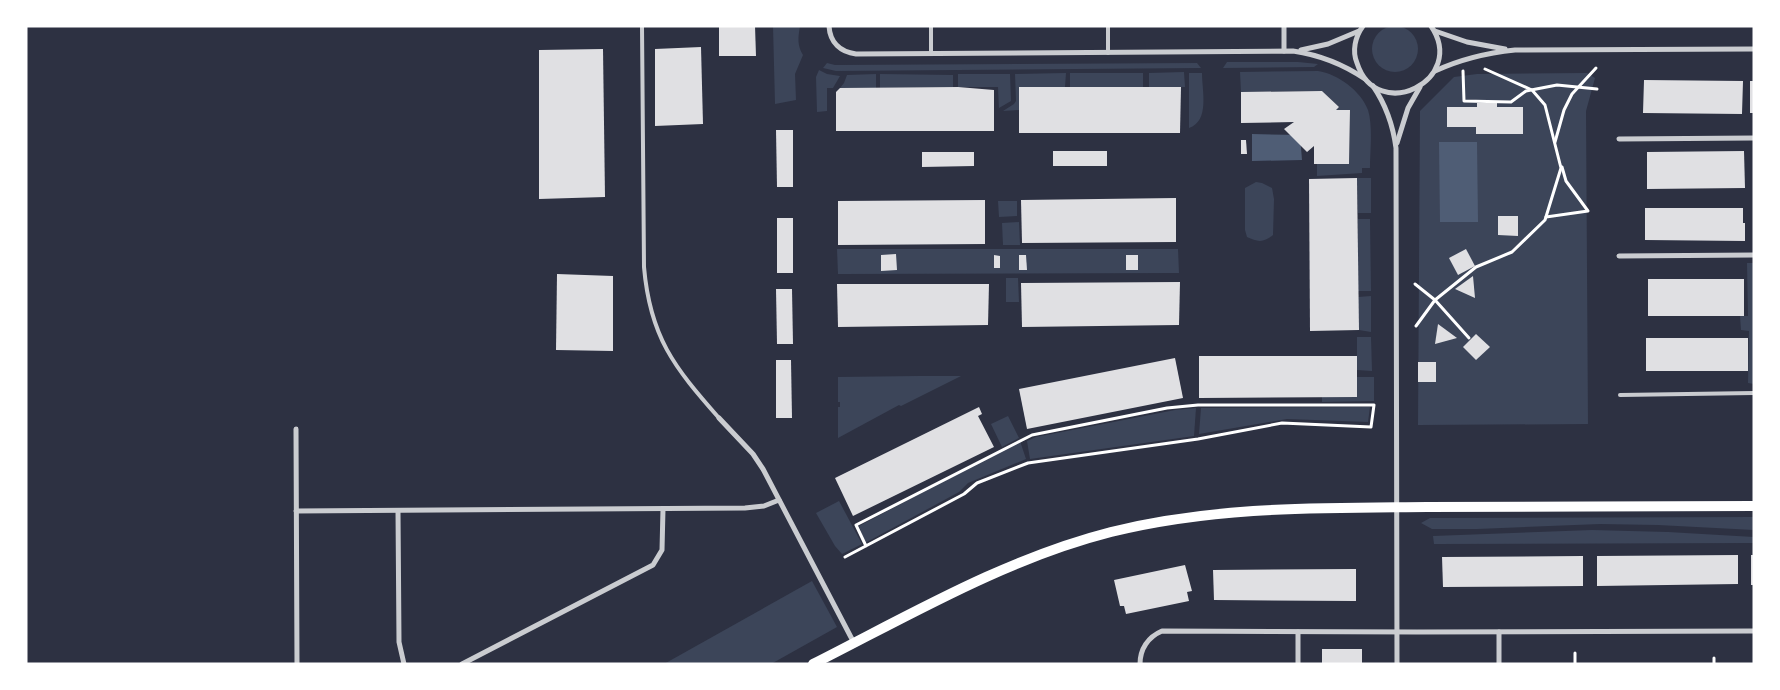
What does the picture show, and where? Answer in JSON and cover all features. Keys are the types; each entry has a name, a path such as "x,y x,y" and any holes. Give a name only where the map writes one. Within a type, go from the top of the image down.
{"main road":[{"path":"813,664 1009,566 1043,553 1111,532 1179,518 1278,508 1754,506"}],"street":[{"path":"829,26 831,38 841,49 848,53 1293,51 1312,54 1342,65 1382,90 1402,93 1412,91 1421,86"},
{"path":"1284,26 1284,51"},
{"path":"1293,51 1328,44 1361,28"},
{"path":"1361,28 1356,40 1356,61 1365,79"},
{"path":"1433,29 1475,43 1515,50"},
{"path":"1433,29 1439,41 1440,51 1435,71"},
{"path":"1396,148 1408,108 1421,86 1435,71 1467,58 1515,50 1754,49"},
{"path":"1373,86 1386,108 1393,128 1396,148 1397,664"},
{"path":"1619,139 1754,138"},
{"path":"1620,256 1754,255"},
{"path":"719,418 753,454 772,484 854,643"},
{"path":"296,429 297,664"},
{"path":"296,511 755,508 780,500"},
{"path":"462,664 653,565 662,550 663,509"},
{"path":"398,511 399,642 404,664"},
{"path":"1140,664 1141,652 1148,640 1156,633 1162,631 1754,631"},
{"path":"1298,632 1298,664"},
{"path":"1499,632 1499,664"}],"lane":[{"path":"642,26 646,287 655,324 670,357 690,386 719,418"},
{"path":"931,26 931,54"},
{"path":"1108,26 1108,52"},
{"path":"1620,395 1754,394"}],"path":[{"path":"1463,68 1464,101 1510,102 1526,91 1557,85 1597,89"},
{"path":"1546,217 1588,211 1566,181 1554,142 1564,110 1572,94 1596,68"},
{"path":"1416,326 1435,300 1476,268 1512,252 1545,220 1561,168 1545,105 1532,90 1485,69"},
{"path":"1415,284 1435,300 1469,338"},
{"path":"845,557 866,546 964,494 976,484 1028,463 1198,439 1282,423 1371,427 1374,405 1190,406 1167,408 1032,435 856,525 866,546"},
{"path":"1575,653 1575,664"},
{"path":"1714,658 1714,664"}],"shaded area":[{"path":"773,26 800,26 798,41 803,55 795,74 796,100 775,104"},
{"path":"1390,26 1400,26 1414,36 1418,49 1414,62 1408,68 1400,72 1390,72 1376,62 1372,54 1372,44 1382,30"},
{"path":"1227,62 1298,62 1318,64 1314,67 1223,68"},
{"path":"827,63 835,65 1197,63 1201,68 836,71 823,68"},
{"path":"819,70 827,74 840,76 833,88 827,88 827,111 817,112 816,77"},
{"path":"1318,71 1348,84 1365,103 1370,116 1370,168 1362,168 1362,173 1317,176 1317,164 1349,164 1350,110 1336,110 1339,107 1322,91 1241,92 1240,72"},
{"path":"1184,72 1185,87 1149,87 1149,73"},
{"path":"1066,73 1065,87 1019,87 1019,110 1003,111 1016,101 1015,74"},
{"path":"1070,73 1143,73 1143,87 1070,87"},
{"path":"1189,73 1202,73 1203,105 1200,119 1189,128"},
{"path":"1587,73 1595,78 1586,111 1588,424 1418,425 1420,111 1454,77 1477,74"},
{"path":"876,74 876,88 840,88 847,75"},
{"path":"880,74 953,75 953,87 880,88"},
{"path":"958,74 1010,74 1011,101 999,108 999,111 998,87 958,87"},
{"path":"1252,134 1300,135 1302,160 1252,161"},
{"path":"1439,142 1477,142 1478,222 1440,222"},
{"path":"1357,178 1371,178 1371,213 1358,213"},
{"path":"1256,182 1272,188 1274,199 1273,235 1260,241 1247,237 1245,230 1245,188"},
{"path":"998,201 1017,201 1017,216 999,217"},
{"path":"1358,219 1370,219 1371,291 1358,291"},
{"path":"1019,222 1020,245 1003,245 1002,223"},
{"path":"837,249 1178,249 1179,273 838,274"},
{"path":"1747,263 1754,263 1754,384 1748,383 1749,331 1741,330 1740,316 1748,316"},
{"path":"1006,278 1018,278 1019,302 1006,302"},
{"path":"1371,296 1371,332 1359,330 1358,297"},
{"path":"1357,337 1371,337 1372,371 1357,370"},
{"path":"961,376 901,406 899,405 838,438 838,407 840,407 840,402 838,402 838,377"},
{"path":"1357,377 1374,377 1374,401 1322,402 1322,397 1357,397"},
{"path":"1370,407 1368,422 1287,419 1199,434 1201,408"},
{"path":"1196,408 1194,436 1030,459 1027,441 1036,437 1175,410"},
{"path":"1008,416 1019,438 1002,447 991,424"},
{"path":"1020,441 1026,459 968,483 959,492 865,543 859,526"},
{"path":"839,501 862,544 842,554 835,546 816,513"},
{"path":"1754,517 1754,530 1600,524 1432,529 1421,523 1430,518"},
{"path":"1592,530 1754,537 1754,543 1434,544 1433,536"},
{"path":"812,581 837,627 771,664 664,664"}],"building":[{"path":"719,26 755,26 756,56 719,56"},
{"path":"701,47 703,124 655,126 655,49"},
{"path":"603,49 605,197 539,199 539,50"},
{"path":"1644,80 1743,81 1742,114 1643,113"},
{"path":"1750,81 1754,81 1754,113 1750,113"},
{"path":"958,87 994,90 994,131 836,131 836,92 840,88"},
{"path":"1019,87 1181,87 1180,133 1019,133"},
{"path":"1322,91 1339,107 1336,110 1350,110 1349,164 1314,164 1314,146 1307,152 1284,129 1294,122 1241,123 1241,92"},
{"path":"1477,103 1497,103 1497,107 1523,107 1523,134 1476,134 1476,127 1447,127 1447,107 1477,107"},
{"path":"776,130 793,130 793,187 777,187"},
{"path":"1241,140 1246,140 1247,154 1241,154"},
{"path":"1053,151 1107,151 1107,166 1053,166"},
{"path":"1744,151 1745,188 1647,189 1647,152"},
{"path":"922,152 974,152 974,166 922,167"},
{"path":"1357,178 1359,330 1310,331 1309,179"},
{"path":"1176,198 1176,242 1022,243 1021,200"},
{"path":"985,200 985,244 838,245 838,201"},
{"path":"1645,208 1743,208 1745,241 1645,240"},
{"path":"1498,216 1518,216 1518,236 1498,235"},
{"path":"777,218 793,218 793,273 777,273"},
{"path":"1466,249 1475,266 1458,275 1449,258"},
{"path":"896,254 897,270 881,271 881,255"},
{"path":"994,255 1000,256 1000,268 994,268"},
{"path":"1019,255 1026,255 1027,270 1019,270"},
{"path":"1126,255 1138,255 1138,270 1126,270"},
{"path":"557,274 613,276 613,351 556,350"},
{"path":"1473,276 1475,298 1455,289"},
{"path":"1648,279 1744,279 1744,316 1648,316"},
{"path":"1180,282 1179,325 1022,327 1021,283"},
{"path":"837,284 989,284 988,325 838,327"},
{"path":"776,289 792,289 793,344 777,344"},
{"path":"1438,324 1457,338 1435,344"},
{"path":"1476,334 1490,347 1476,360 1463,347"},
{"path":"1646,338 1748,338 1748,371 1646,371"},
{"path":"1199,356 1357,356 1357,397 1199,398"},
{"path":"1175,358 1183,398 1027,429 1019,389"},
{"path":"776,360 791,360 792,418 776,418"},
{"path":"1418,362 1436,362 1436,382 1418,382"},
{"path":"979,407 982,414 978,416 994,447 853,516 835,478"},
{"path":"1738,555 1738,584 1597,586 1597,556"},
{"path":"1751,555 1754,555 1754,585 1751,585"},
{"path":"1583,556 1583,586 1443,587 1442,557"},
{"path":"1185,565 1192,591 1187,592 1189,601 1126,614 1124,606 1120,606 1114,580"},
{"path":"1356,569 1356,601 1214,600 1213,570"},
{"path":"1322,649 1362,649 1362,664 1322,664"}]}
